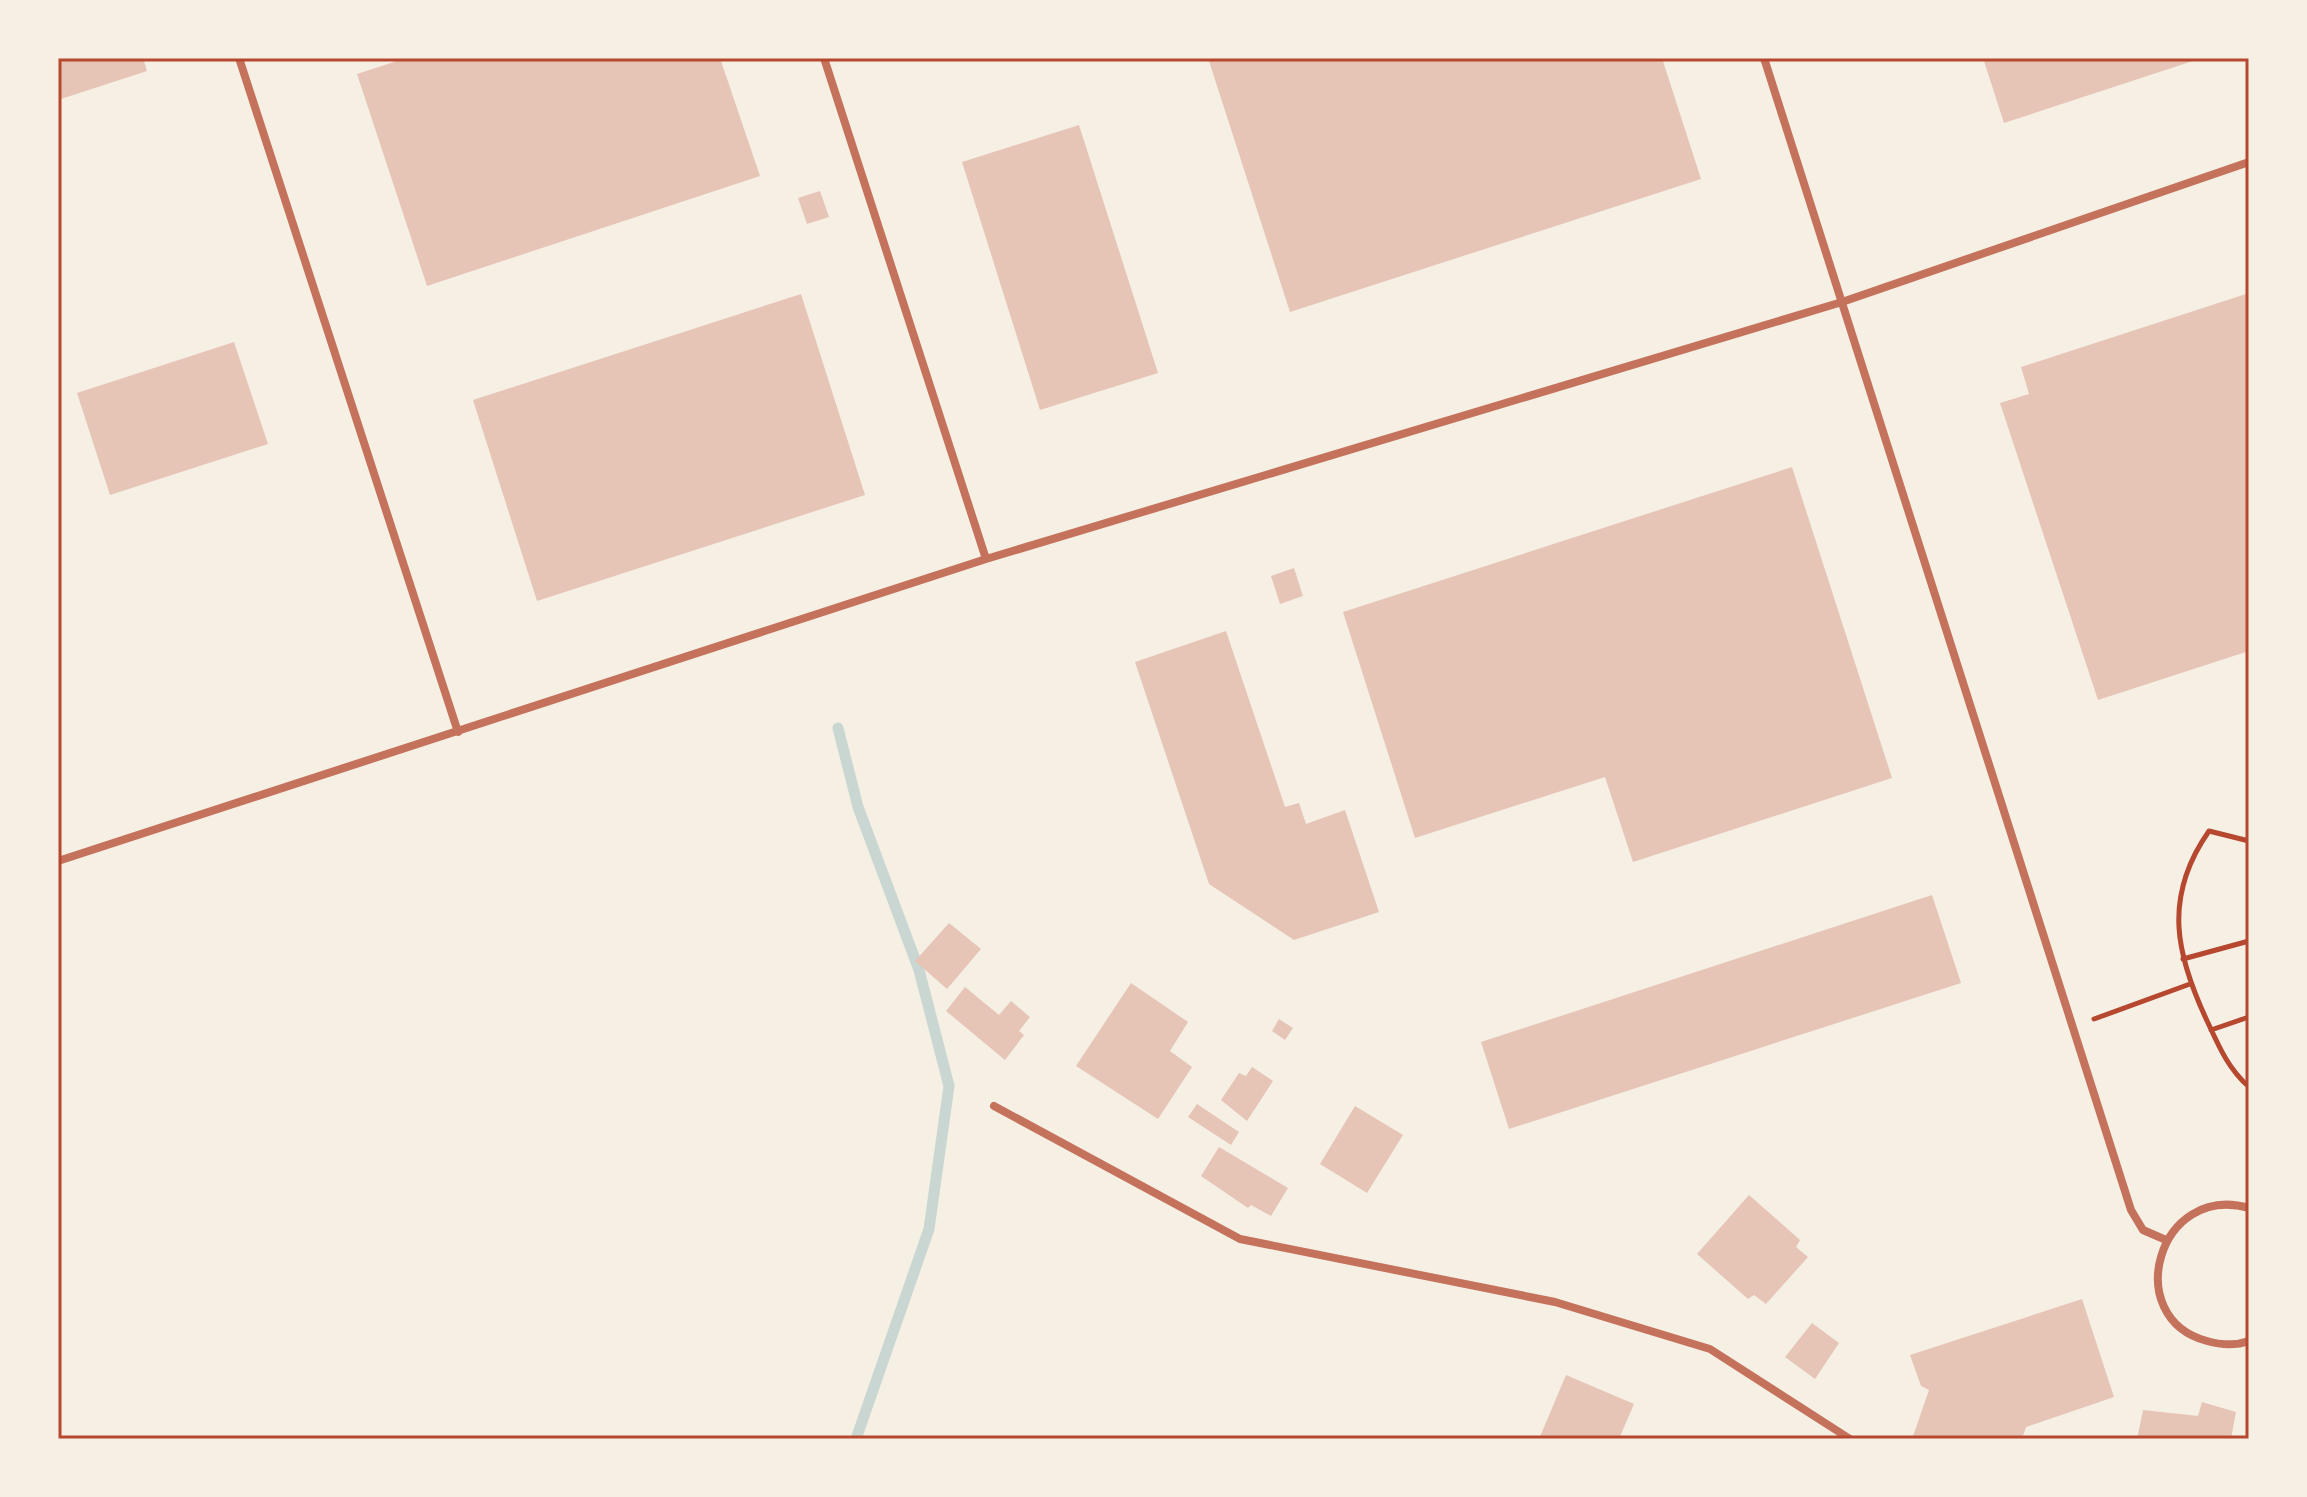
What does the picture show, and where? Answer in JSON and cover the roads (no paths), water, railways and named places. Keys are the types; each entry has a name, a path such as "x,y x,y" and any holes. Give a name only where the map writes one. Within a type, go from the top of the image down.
{"street":[{"path":"239,58 458,732"},
{"path":"824,58 986,559"},
{"path":"1764,58 2131,1210 2143,1230 2166,1240"},
{"path":"58,861 986,559 1842,302 2249,162"},
{"path":"994,1106 1240,1239 1555,1302 1710,1349 1850,1439"},
{"path":"2249,1208 2223,1204 2200,1210 2180,1223 2166,1240 2158,1262 2158,1286 2165,1308 2179,1326 2199,1339 2221,1345 2249,1341"}],"waterway":[{"path":"838,728 858,807 919,970 949,1086 929,1229 856,1439"}]}
